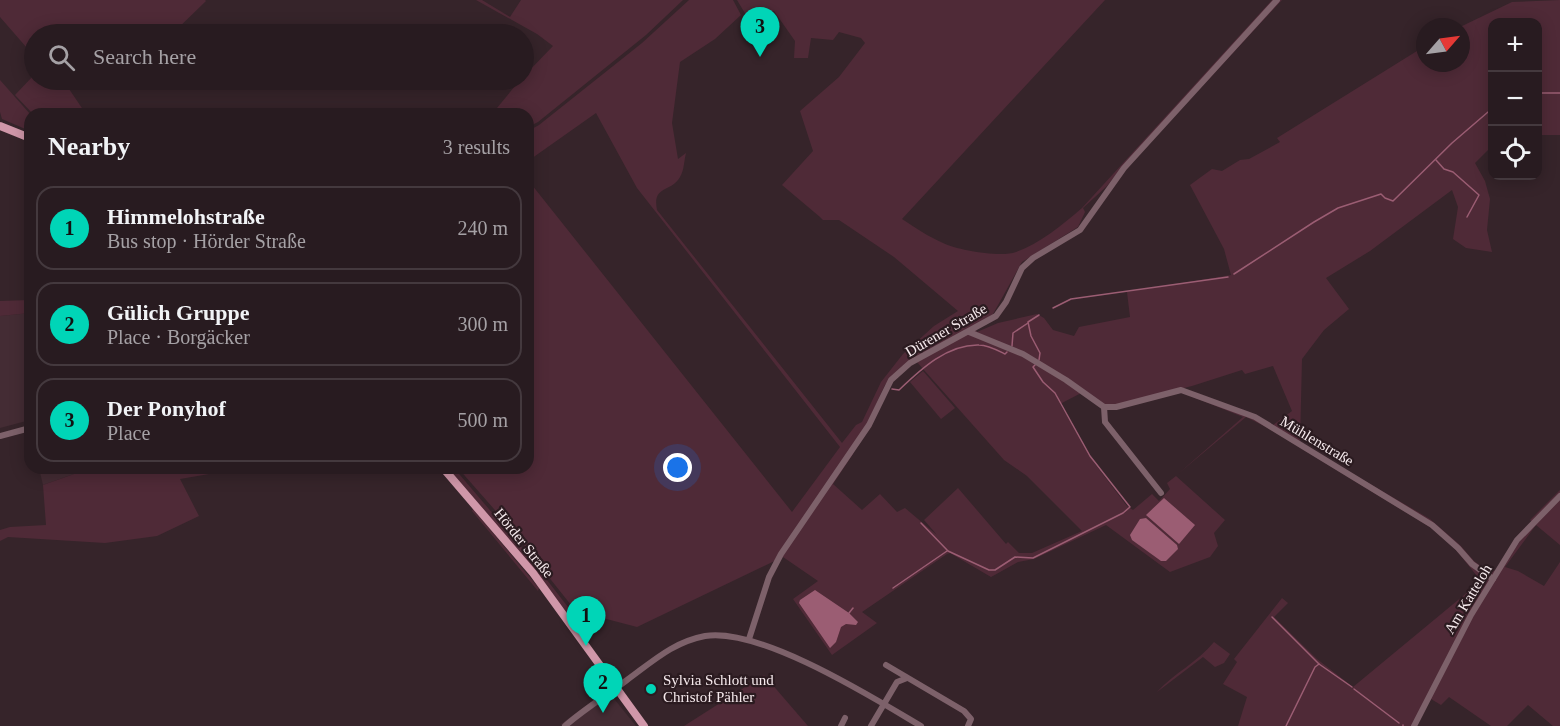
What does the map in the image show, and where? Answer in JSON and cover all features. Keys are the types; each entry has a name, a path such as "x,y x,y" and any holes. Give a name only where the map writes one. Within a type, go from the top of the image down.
{"main road":[{"path":"0,126 24,136"},
{"name":"Hörder Straße","path":"448,474 533,573 644,726"}],"street":[{"name":"Dürener Straße","path":"749,639 769,577 781,554 869,425 891,380 910,363 996,316 1006,302 1016,277 1025,264 1080,230 1124,168 1277,0"},
{"path":"969,332 1038,363 1104,406 1105,422 1161,494"},
{"name":"Mühlenstraße","path":"1104,406 1116,407 1181,390 1255,417 1432,525 1472,564 1493,579"},
{"path":"0,436 24,430"},
{"name":"Am Katteloh","path":"1414,726 1471,615 1517,540 1560,496"},
{"path":"565,726 663,652 683,642 716,635 749,639 825,672 921,726"},
{"path":"886,665 963,711 971,719 968,726"},
{"path":"871,726 897,682 907,678"},
{"path":"841,726 845,718"}],"shaded area":[{"path":"0,0 206,1 182,24 24,24 24,45 0,17"},
{"path":"476,0 482,0 510,17 521,0 683,0 646,35 534,124 534,108 497,108 512,90 534,90 534,66 553,46 534,32 534,24 519,24"},
{"path":"689,0 733,0 741,15 715,39 680,62 672,123 678,159 686,153 680,177 657,197 657,210 842,443 856,425 862,422 881,382 903,354 934,326 958,311 894,257 839,220 823,220 782,185 813,151 800,111 839,77 865,43 861,38 839,32 833,40 811,38 808,58 794,58 795,41 774,11 749,20 737,0 1105,0 902,219 950,246 968,251 1009,254 1043,239 1082,208 1272,0 1282,0 1208,80 1127,161 1107,186 1083,208 1085,212 1078,227 1022,262 993,314 975,326 977,332 998,323 1037,314 1044,318 1053,330 1074,336 1079,327 1130,317 1127,292 1231,275 1224,249 1190,185 1212,169 1222,171 1280,142 1277,138 1416,52 1416,72 1470,72 1470,22 1512,2 1560,0 1560,135 1542,135 1542,18 1488,18 1488,150 1475,163 1485,181 1490,199 1487,230 1492,252 1466,248 1453,239 1458,207 1452,190 1370,251 1326,278 1349,309 1324,330 1302,359 1300,443 1430,519 1460,545 1474,561 1488,571 1501,570 1534,524 1530,520 1560,490 1560,545 1536,525 1505,567 1518,571 1544,586 1560,562 1560,726 1553,726 1528,705 1507,726 1491,726 1449,697 1441,705 1431,699 1412,726 1238,726 1247,697 1223,684 1237,662 1234,659 1282,598 1288,603 1274,617 1317,659 1353,687 1481,581 1456,550 1433,529 1268,428 1246,417 1178,474 1243,417 1188,395 1273,425 1292,411 1273,366 1245,374 1242,370 1192,386 1115,405 1104,405 1085,391 1060,404 1095,464 1127,506 1133,510 1152,494 1159,501 1170,489 1167,483 1176,476 1225,520 1214,533 1218,546 1210,557 1170,572 1106,525 1034,559 1018,562 991,577 950,553 862,612 877,623 832,655 793,599 818,581 783,557 637,627 595,616 571,605 501,517 463,474 534,474 534,188 792,512 840,447 637,188 596,113 534,157 534,128 642,43","holes":["916,361 1004,460 1027,476 1082,531 1032,553 1019,553 1008,542 1006,544 958,488 924,520 937,535 905,508 897,512 880,494 862,510 833,484 853,454 885,385 898,371"]},
{"path":"0,80 25,108 24,128 2,119"},
{"path":"24,86 24,90 70,90 82,108 27,108 15,95"},
{"path":"24,300 24,314 0,316 0,301"},
{"path":"24,314 24,422 0,428 0,316"},
{"path":"923,371 955,408 941,419 910,382"},
{"path":"40,474 74,474 43,485"},
{"path":"74,474 209,474 180,479 199,516 157,536 105,543 8,537 0,541 0,530 10,527 46,525 43,485"},
{"path":"453,474 459,474 523,549 592,638 579,630 519,552"},
{"path":"1164,498 1195,525 1179,544 1146,515"},
{"path":"473,509 539,588 538,591 472,511"},
{"path":"1146,518 1177,545 1178,549 1166,561 1161,561 1132,540 1130,535 1140,519"},
{"path":"815,590 849,613 858,622 856,625 846,624 841,627 836,642 830,648 799,603"},
{"path":"1214,642 1230,654 1224,663 1215,667 1203,657 1157,692 1201,656"},
{"path":"764,675 808,726 684,726"},
{"path":"607,690 636,726 562,726 561,724"}],"waterway":[{"path":"1542,93 1560,93"},
{"path":"1234,274 1338,208 1381,194 1393,201 1452,143 1488,112"},
{"path":"1436,160 1444,169 1453,172 1479,195 1467,217"},
{"path":"1053,308 1071,299 1228,277"},
{"path":"1039,315 1028,322 1031,336 1040,353 1039,360"},
{"path":"1012,346 1013,333 1028,323"},
{"path":"892,389 899,390 935,360 956,349 979,345 1005,354 1007,352"},
{"path":"921,523 948,551 989,570 995,570 1015,557 1033,558 1123,513 1130,507 1090,456 1055,393 1043,382 1033,367 1035,365"},
{"path":"893,588 947,551"},
{"path":"849,613 853,608"},
{"path":"1272,617 1319,664 1352,687"},
{"path":"1286,726 1315,667 1319,664"},
{"path":"1354,689 1399,723"}],"place":[{"name":"Der Ponyhof","path":"760,57"},
{"name":"Himmelohstraße","path":"586,646"},
{"name":"Sylvia Schlott und Christof Pähler","path":"651,689"},
{"name":"Gülich Gruppe","path":"603,713"}]}
